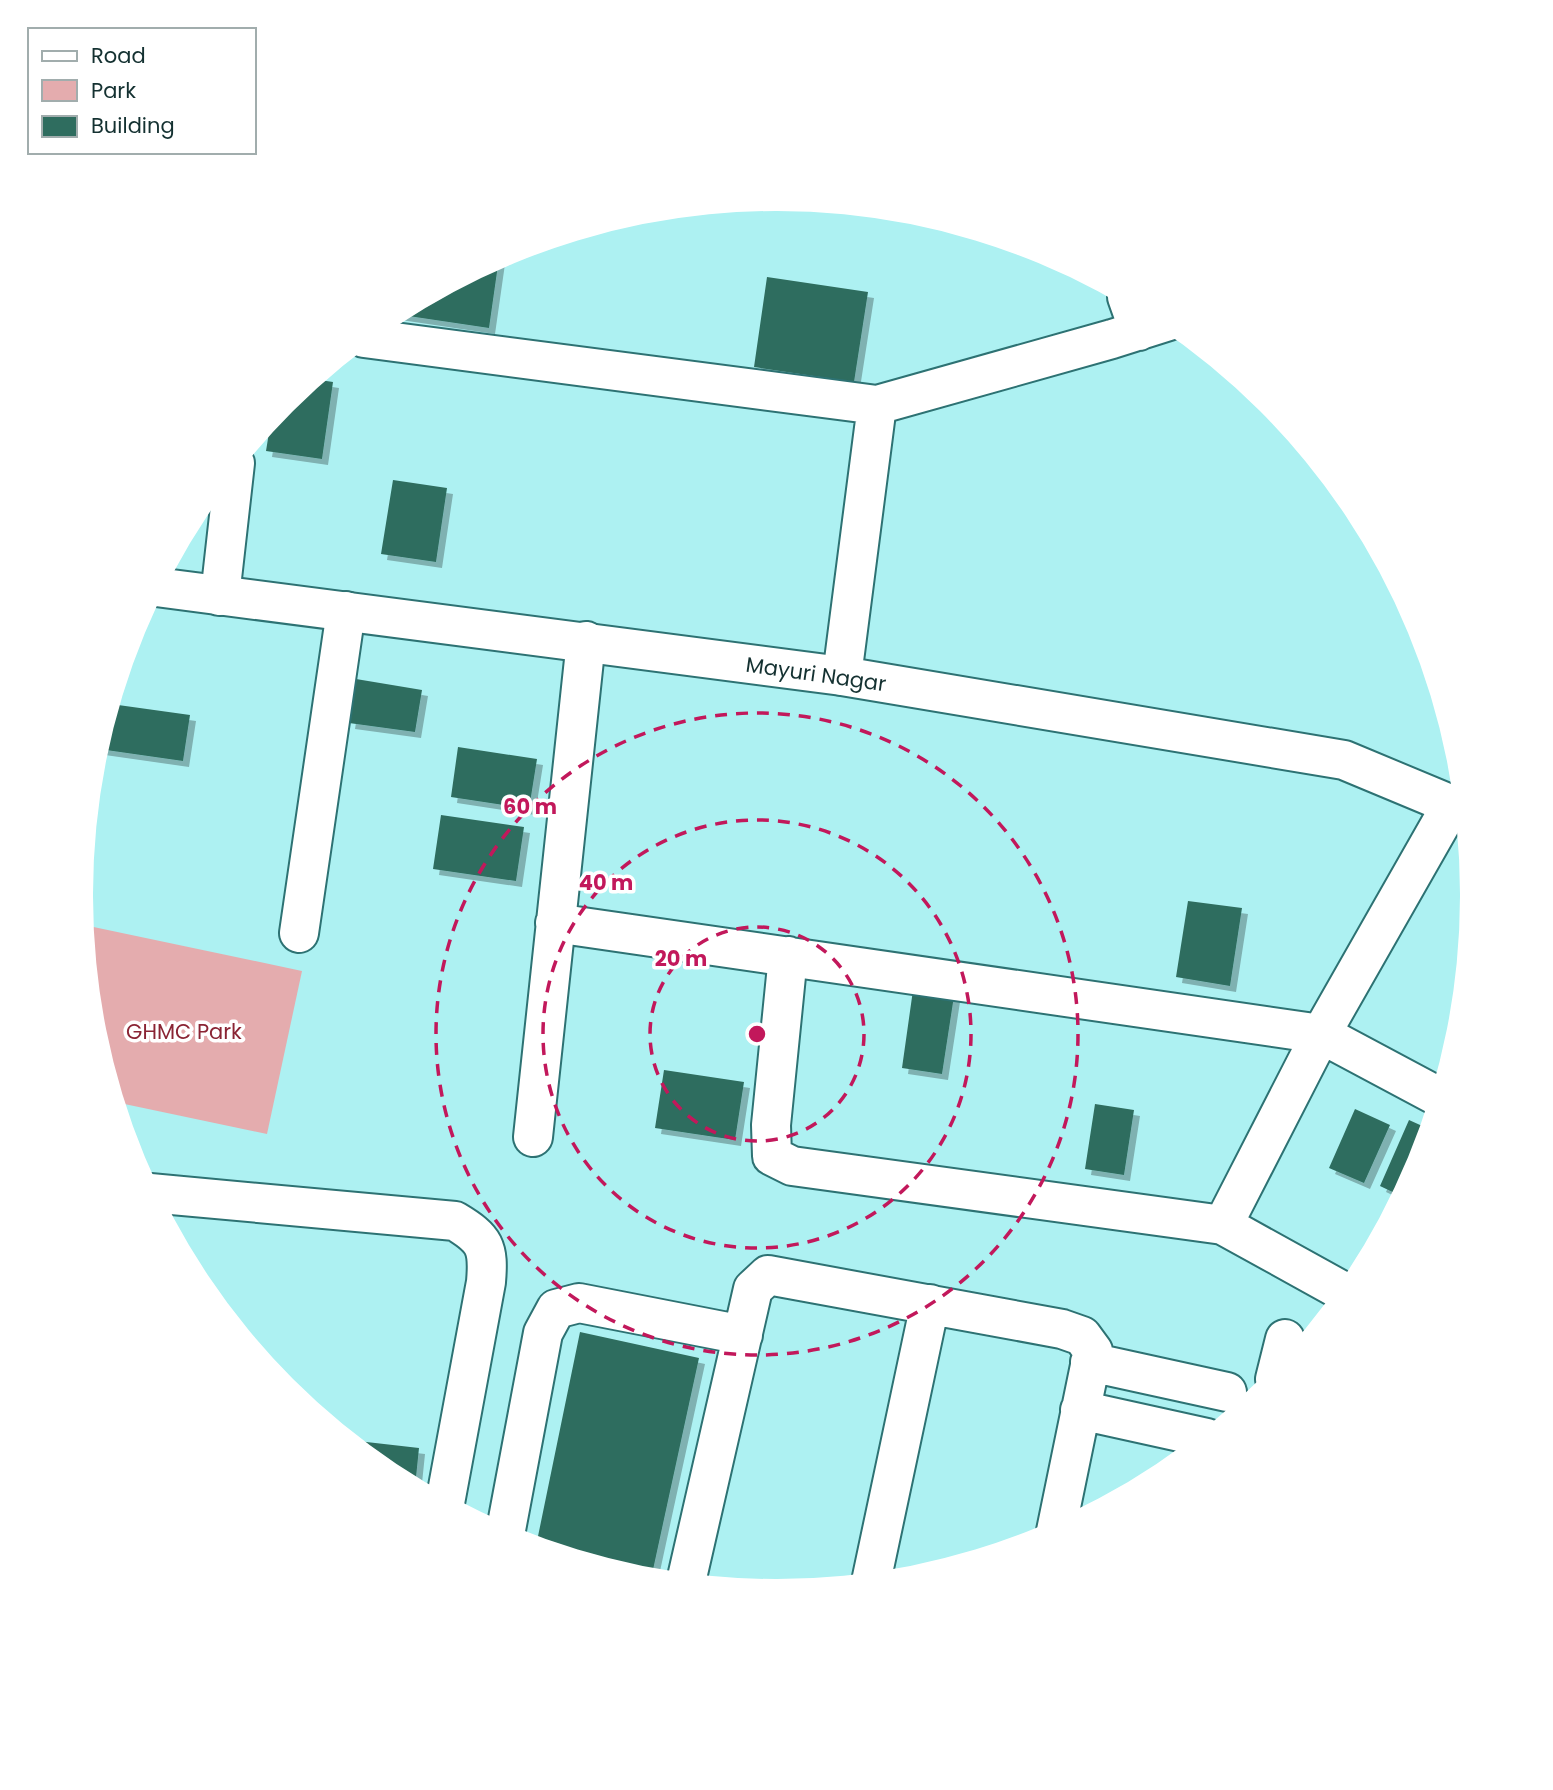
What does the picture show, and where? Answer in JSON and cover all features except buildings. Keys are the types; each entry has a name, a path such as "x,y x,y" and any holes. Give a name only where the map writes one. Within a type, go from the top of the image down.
{"street":[{"path":"378,340 877,405 1141,317"},
{"path":"842,676 877,405"},
{"path":"220,596 233,480"},
{"name":"Mayuri Nagar","path":"165,588 842,676 1344,760 1454,805"},
{"path":"299,933 346,611"},
{"path":"533,1137 586,641"},
{"path":"1223,1225 1321,1034 1455,812"},
{"path":"555,923 1321,1034 1431,1093"},
{"path":"789,956 771,1125 772,1156 792,1166 1223,1225 1336,1287"},
{"path":"162,1194 454,1221 478,1235 489,1255 486,1282 448,1494"},
{"path":"688,1573 753,1289 768,1275 930,1304 1082,1336 1093,1351 1059,1517"},
{"path":"507,1523 542,1333 556,1309 579,1303 743,1335"},
{"path":"873,1572 930,1304"},
{"path":"1281,1357 1285,1339"},
{"path":"1090,1363 1227,1392"},
{"path":"1080,1410 1195,1435"}],"green space":[{"name":"GHMC Park","path":"94,927 302,971 267,1134 126,1104 106,1028"}]}
